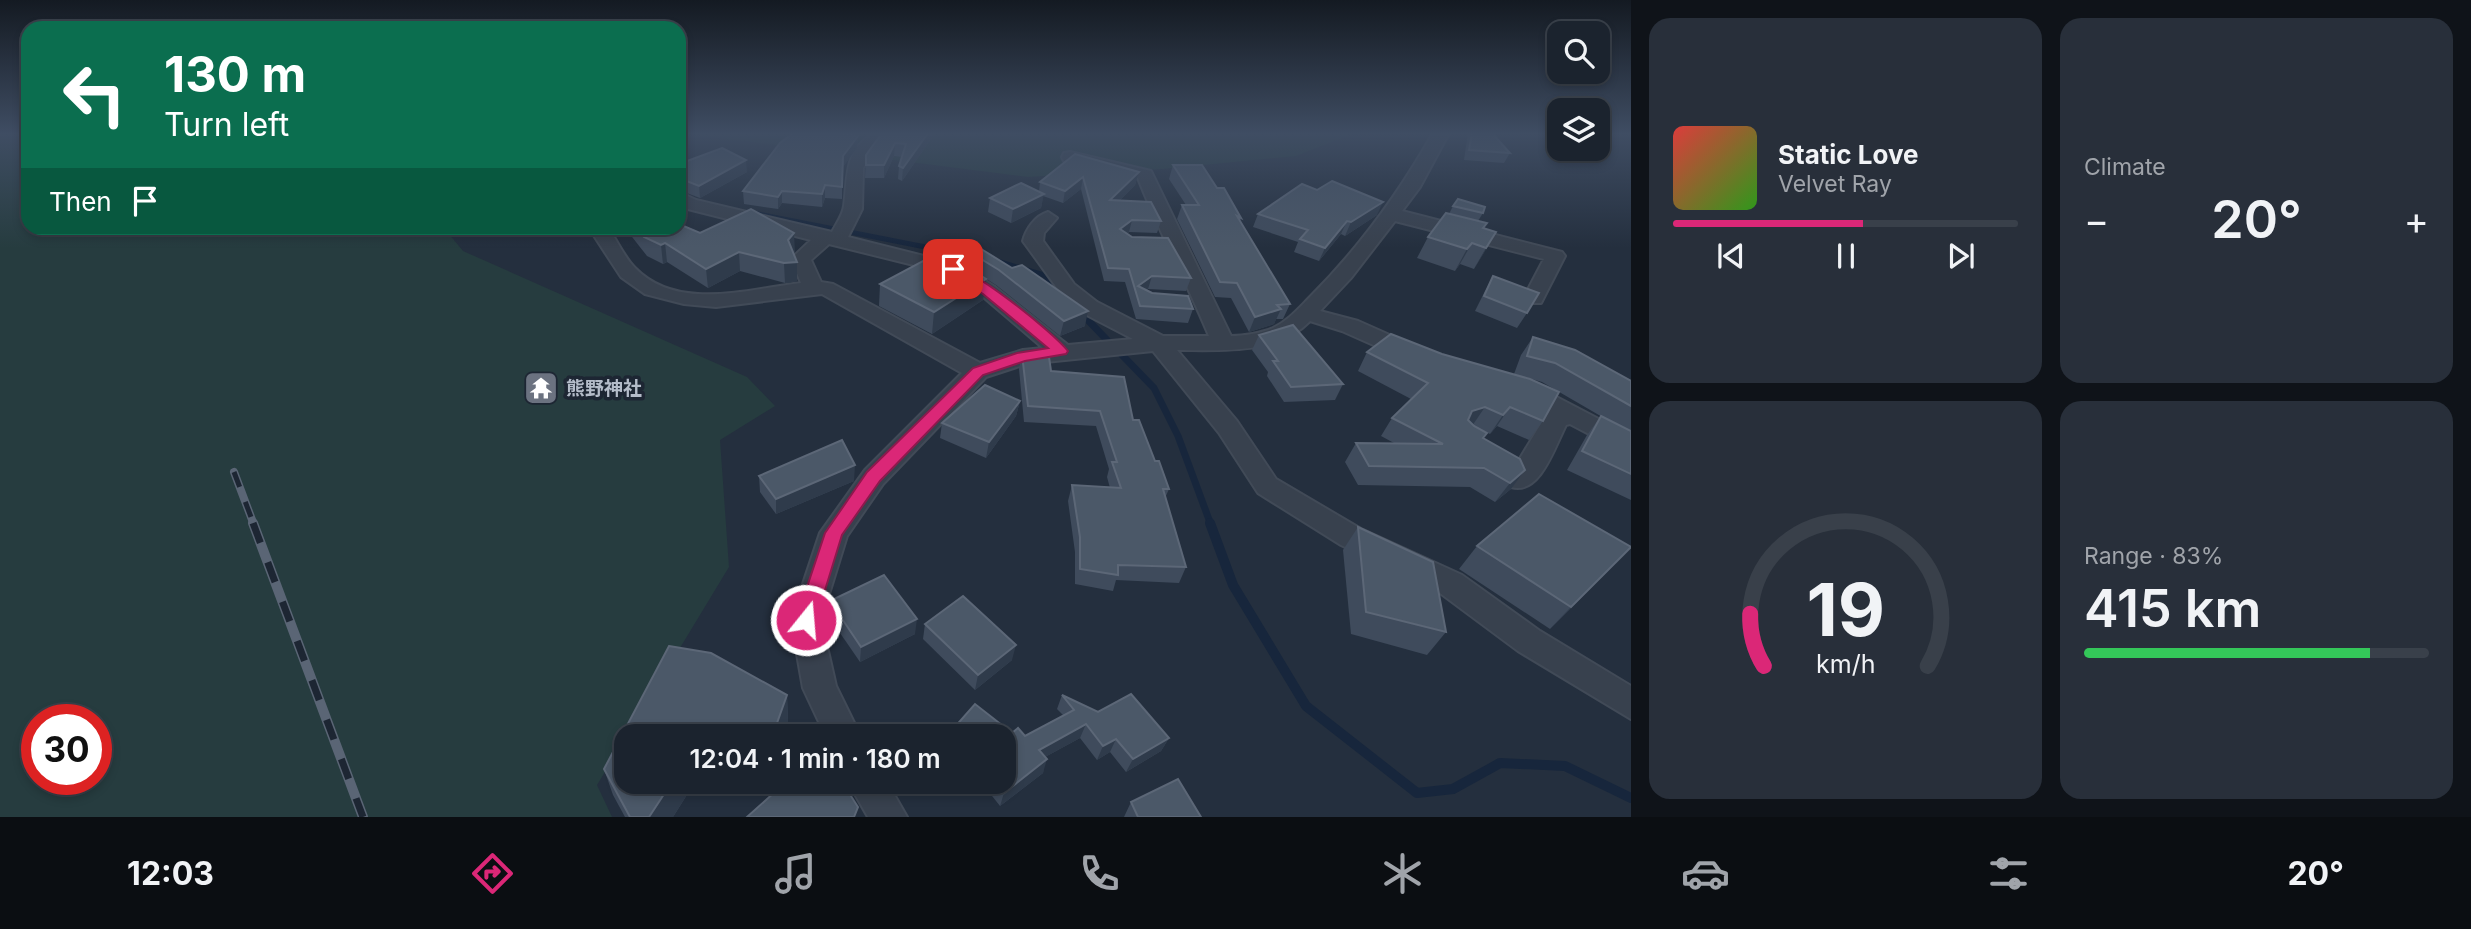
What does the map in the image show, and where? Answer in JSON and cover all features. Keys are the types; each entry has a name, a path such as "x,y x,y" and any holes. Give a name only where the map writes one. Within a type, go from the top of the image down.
{"street":[{"path":"813,287 801,259 837,234 853,209 854,171"},
{"path":"1129,171 1145,175 1172,242 1206,301 1223,344"},
{"path":"838,724 820,688 806,620 834,533 874,477 978,372 1023,357 1061,351 1159,343 1223,344 1279,333 1305,313 1344,274 1421,171"},
{"path":"686,201 837,234 953,269 988,291 1061,351"},
{"path":"1390,214 1555,256 1534,299"},
{"path":"1048,218 1035,232 1033,242 1067,288 1089,307 1159,343 1228,428 1267,486 1351,537 1451,584 1529,641 1631,705"},
{"path":"604,235 628,273 643,284 665,293 693,298 742,299 813,287 826,288 978,372"},
{"path":"1151,241 1172,242"},
{"path":"1508,257 1549,267"},
{"path":"1182,300 1206,301"},
{"path":"1305,313 1350,326 1436,362"},
{"path":"1496,380 1533,390 1631,447"},
{"path":"1507,455 1525,473 1557,418 1575,415"},
{"path":"874,794 889,817"}],"green space":[{"path":"0,171 21,171 21,235 450,235 463,251 747,377 775,406 720,440 729,567 634,724 614,724 614,757 597,785 612,817 0,817"},
{"path":"982,171 1127,171 1028,177"}],"building":[{"path":"686,171 726,171 699,186 686,181"},
{"path":"758,171 843,171 842,187 825,185 822,194 782,191 778,197 743,191"},
{"path":"1054,171 1139,172 1110,200 1151,202 1161,221 1132,220 1120,229 1132,237 1168,238 1191,278 1152,276 1138,286 1152,293 1188,296 1193,309 1140,306 1129,269 1108,268 1083,177 1065,191 1040,182"},
{"path":"1177,171 1206,171 1217,188 1224,188 1241,218 1237,216 1290,304 1277,305 1281,309 1255,317 1237,283 1220,282 1182,205 1199,205"},
{"path":"1332,181 1383,202 1351,222 1347,221 1325,248 1300,239 1308,230 1258,214 1302,184 1317,190"},
{"path":"1021,183 1044,194 1013,209 990,198"},
{"path":"1458,199 1485,207 1483,213 1453,206"},
{"path":"751,209 794,233 788,240 797,262 784,263 739,252 706,269 665,243 661,245 642,235 686,235 686,227 700,233"},
{"path":"1446,213 1487,223 1483,228 1496,232 1486,248 1472,243 1467,249 1428,237"},
{"path":"973,244 1012,268 1022,265 1088,311 1064,321 999,270 963,248"},
{"path":"940,252 986,279 934,312 880,284"},
{"path":"1493,276 1539,293 1527,313 1484,296"},
{"path":"1293,325 1343,384 1291,387 1273,361 1278,361 1259,335"},
{"path":"1391,334 1442,354 1530,379 1559,392 1543,421 1510,407 1503,415 1485,407 1472,411 1468,420 1487,433 1483,438 1520,459 1525,470 1510,483 1484,468 1369,466 1356,443 1443,444 1392,418 1428,383 1367,352"},
{"path":"1533,337 1575,350 1631,381 1631,406 1555,363 1527,356"},
{"path":"1048,350 1051,371 1124,377 1133,420 1139,420 1169,489 1163,489 1186,567 1118,565 1118,575 1080,569 1080,537 1072,485 1121,488 1112,462 1117,462 1100,411 1028,406 1022,354"},
{"path":"985,385 1020,401 989,442 942,423"},
{"path":"1601,416 1631,431 1631,474 1582,451"},
{"path":"842,440 855,465 776,499 759,476"},
{"path":"1539,494 1631,547 1571,607 1477,546"},
{"path":"1358,527 1433,562 1446,632 1366,612"},
{"path":"884,575 917,619 861,647 830,601"},
{"path":"963,596 1016,645 978,675 925,624"},
{"path":"669,646 711,653 787,695 777,724 628,724"},
{"path":"1131,694 1169,738 1133,759 1116,739 1103,746 1086,724 1039,750 1047,759 1016,784 1016,730 1018,728 1025,736 1074,710 1062,695 1098,712"},
{"path":"975,704 1001,724 957,724"},
{"path":"614,750 614,787 604,769"},
{"path":"1178,779 1201,817 1138,817 1131,802"},
{"path":"618,794 664,794 649,817 630,817"},
{"path":"773,794 850,794 858,807 854,817 747,817"}],"waterway":[{"path":"753,213 971,256"},
{"path":"997,261 1044,275 1065,296"},
{"path":"1081,313 1107,340"},
{"path":"1122,355 1154,388 1178,436 1211,525"},
{"path":"1210,523 1233,585 1306,706 1417,793 1453,789 1500,763 1565,766 1631,798"}],"railway":[{"path":"234,472 254,525"},
{"path":"253,523 363,817"}],"place":[{"name":"熊野神社","path":"541,388"}],"route":[{"path":"806,620 834,533 874,477 944,403 978,372 1023,357 1061,351 988,291 953,269"}]}
